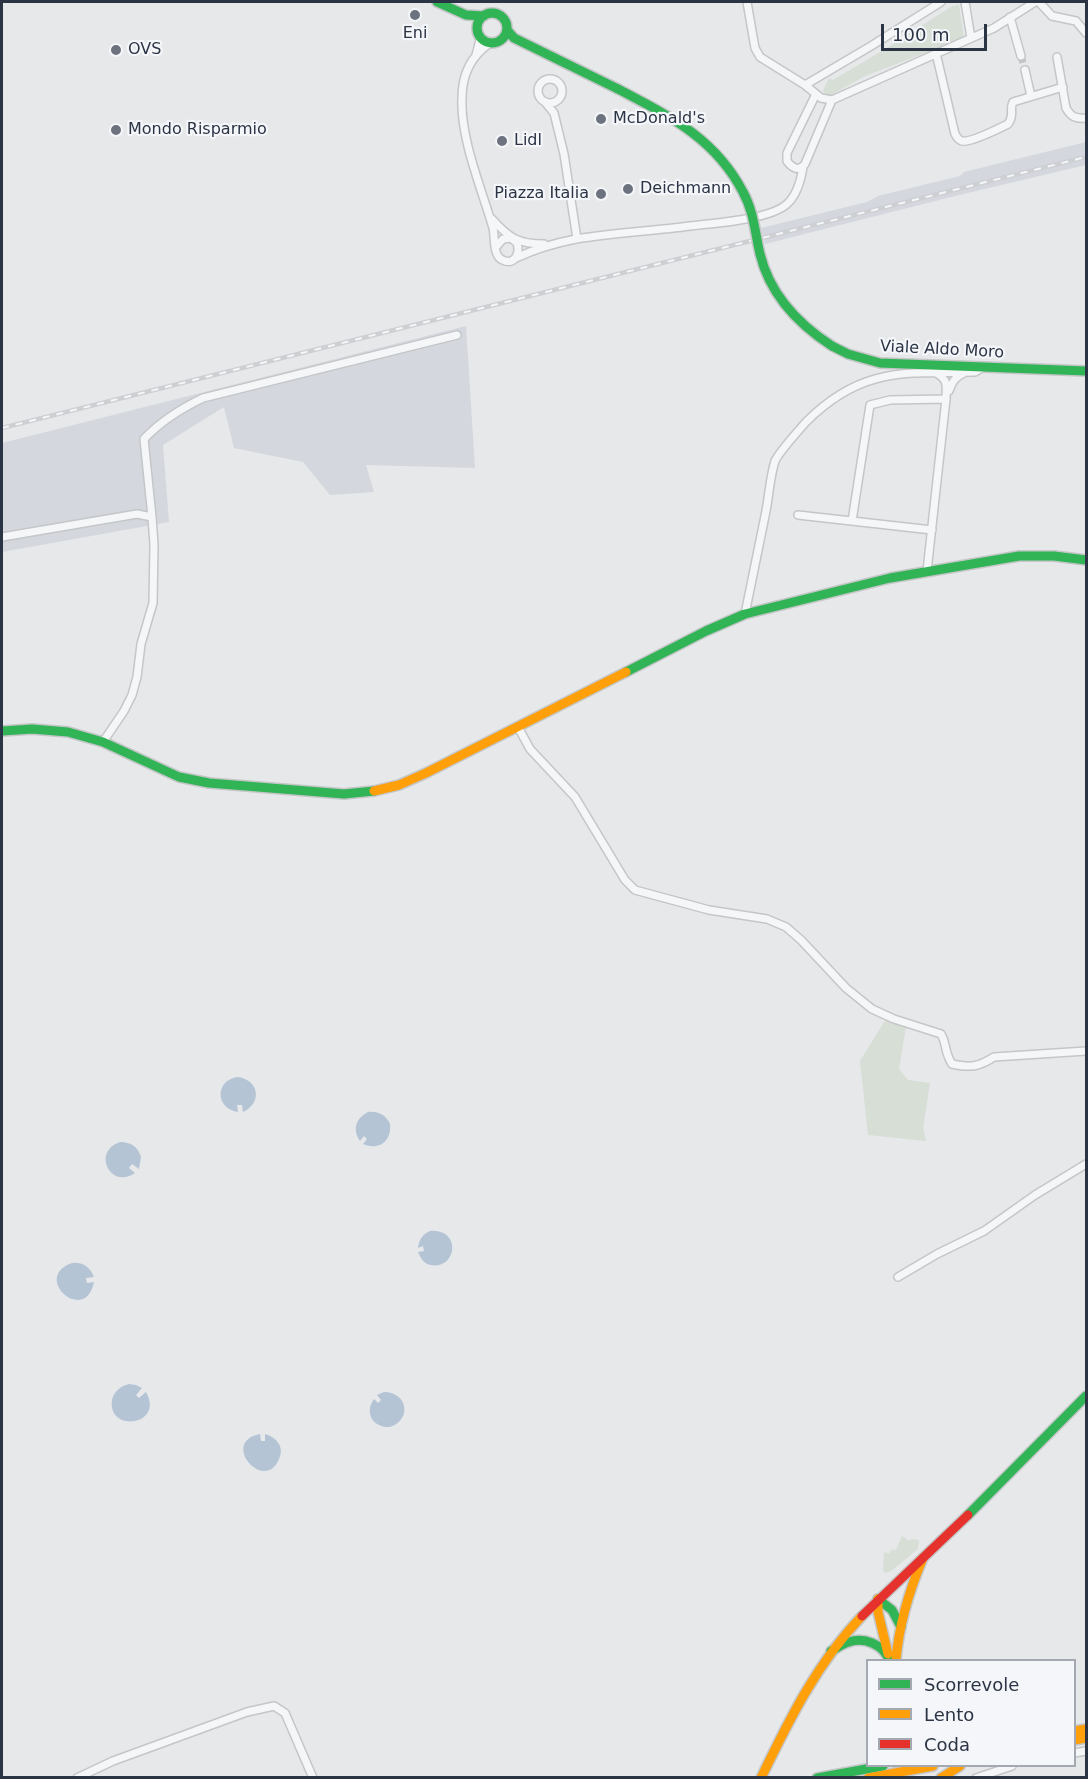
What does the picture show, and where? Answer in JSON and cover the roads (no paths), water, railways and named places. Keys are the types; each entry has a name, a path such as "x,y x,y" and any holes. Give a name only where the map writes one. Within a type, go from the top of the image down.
{"main road":[{"path":"437,2 470,17 476,18 494,13 499,15 505,21 505,34"},
{"path":"478,32 480,19 484,16"},
{"path":"470,17 485,42 490,43"},
{"name":"Viale Aldo Moro","path":"490,43 495,43 505,34 514,38 618,89 675,120 701,138 721,158 751,211 764,268 778,297 796,318 832,346 848,354 880,363 1086,371"},
{"path":"2,731 32,729 68,732 103,742 179,777 209,783 344,794 371,792 399,785 706,631 745,614 927,571 1019,556 1037,555 1086,560"},
{"path":"761,1777 788,1720 809,1685 831,1651 854,1623 978,1505 1086,1396"},
{"path":"896,1659 911,1587 923,1558"},
{"path":"878,1599 889,1605 901,1627"},
{"path":"878,1599 878,1612 888,1657"},
{"path":"831,1651 848,1642 864,1641 877,1645 888,1657"},
{"path":"845,1772 866,1762"},
{"path":"817,1778 877,1767"},
{"path":"868,1778 928,1767"},
{"path":"941,1778 958,1767"}],"street":[{"path":"747,2 757,53 821,98 832,100 994,28 1037,2 1052,16 1076,21 1086,33"},
{"path":"805,85 941,2"},
{"path":"965,2 971,38"},
{"path":"1010,17 1021,56"},
{"path":"475,57 480,40 478,32"},
{"path":"490,43 467,68 462,98 463,120 477,177 494,230 497,254 502,260 509,261 549,244"},
{"path":"936,53 955,134 962,141 977,139 1008,124 1013,102 1063,87"},
{"path":"1057,57 1068,112 1073,117 1086,118"},
{"path":"1025,70 1031,96"},
{"path":"554,113 561,89 557,82 549,80 542,82 538,89 539,96 554,113 564,154 577,239"},
{"path":"803,167 798,169 790,164 787,161 787,153 816,94"},
{"path":"545,102 551,103 558,100"},
{"path":"496,247 503,239 511,238 527,244 549,244 733,221 770,213 792,198 832,100"},
{"path":"489,216 519,247 516,258"},
{"path":"103,742 132,695 141,644 153,603 154,545 144,439 188,405 203,398 457,335"},
{"path":"745,614 776,460 800,428 836,397 856,386 881,377 903,373 964,373 975,372 982,368"},
{"path":"927,571 946,399 944,377 936,373"},
{"path":"946,399 956,376 964,373"},
{"path":"852,521 870,405 890,400 946,399"},
{"path":"2,537 137,514 152,517"},
{"path":"798,515 932,530"},
{"path":"518,727 530,749 575,797 625,880 635,890 709,910 766,918 786,927 846,988 872,1009 894,1019 941,1034 944,1038 946,1055 952,1064 967,1067 982,1065 994,1057 1086,1052"},
{"path":"898,1277 937,1254 984,1231 1035,1195 1086,1164"},
{"path":"77,1778 113,1761 236,1716 274,1706 285,1713 313,1778"},
{"path":"976,1778 1009,1767"}],"water":[{"path":"237,1077 250,1082 256,1092 254,1103 243,1112 242,1105 237,1105 238,1112 230,1110 222,1100 221,1094 225,1084"},
{"path":"368,1112 381,1114 390,1124 387,1140 379,1145 363,1144 367,1139 364,1136 360,1141 356,1132 356,1124"},
{"path":"120,1142 134,1146 141,1157 139,1169 132,1164 129,1168 135,1173 126,1177 118,1177 112,1173 106,1161 111,1147"},
{"path":"430,1231 440,1232 451,1242 451,1256 440,1265 426,1264 418,1252 424,1251 423,1246 418,1248 419,1242 423,1235"},
{"path":"72,1263 86,1266 94,1277 86,1278 87,1283 94,1282 89,1294 81,1300 72,1299 59,1287 57,1278 61,1270"},
{"path":"129,1384 142,1388 136,1395 139,1398 146,1392 150,1403 148,1412 142,1418 134,1421 126,1421 113,1411 114,1394"},
{"path":"384,1392 398,1396 404,1407 402,1419 390,1427 379,1425 370,1414 374,1399 378,1403 381,1400 377,1395"},
{"path":"260,1434 261,1441 265,1441 265,1434 273,1437 281,1450 279,1459 272,1468 264,1471 256,1469 244,1455 244,1446 248,1439"}],"tunnel":[{"path":"1021,56 1025,70"}],"railway":[{"path":"2,428 1086,157"}],"place":[{"name":"Eni","path":"415,15"},
{"name":"OVS","path":"116,50"},
{"name":"McDonald's","path":"601,119"},
{"name":"Mondo Risparmio","path":"116,130"},
{"name":"Lidl","path":"502,141"},
{"name":"Deichmann","path":"628,189"},
{"name":"Piazza Italia","path":"601,194"}]}
